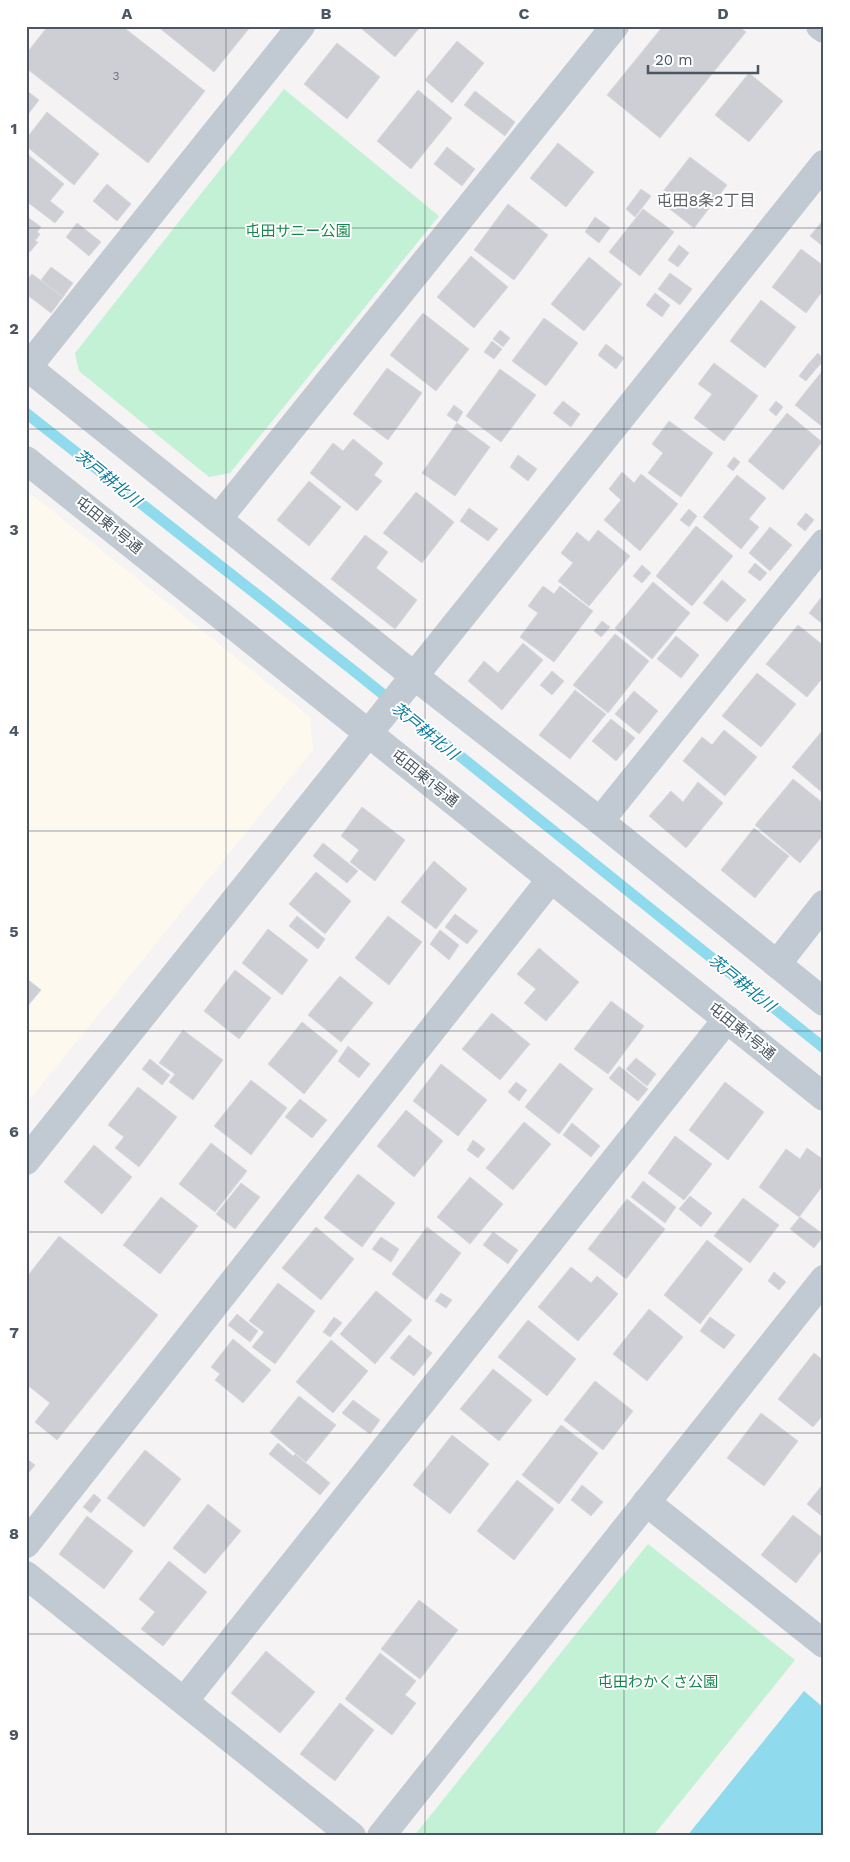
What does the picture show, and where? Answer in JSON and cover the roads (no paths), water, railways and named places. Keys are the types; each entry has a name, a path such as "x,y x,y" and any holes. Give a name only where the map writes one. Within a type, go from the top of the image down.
{"street":[{"path":"301,26 27,366 218,519 408,682 600,821 824,1002"},
{"path":"218,519 615,26"},
{"path":"820,26 824,29"},
{"path":"26,1160 824,164"},
{"name":"屯田東1号通","path":"26,460 373,725 551,878 824,1097"},
{"path":"600,821 824,543"},
{"path":"26,1544 551,878"},
{"path":"777,964 824,904"},
{"path":"184,1701 727,1019"},
{"path":"381,1836 824,1279"},
{"path":"646,1502 824,1644"},
{"path":"26,1574 352,1836"}],"water":[{"path":"804,1691 824,1708 824,1836 687,1836"}],"waterway":[{"name":"茨戸耕北川","path":"26,413 354,671 824,1048"}],"district":[{"name":"屯田8条2丁目","path":"706,200"}],"park label":[{"name":"屯田サニー公園","path":"298,231"},
{"name":"屯田わかくさ公園","path":"658,1682"}]}
